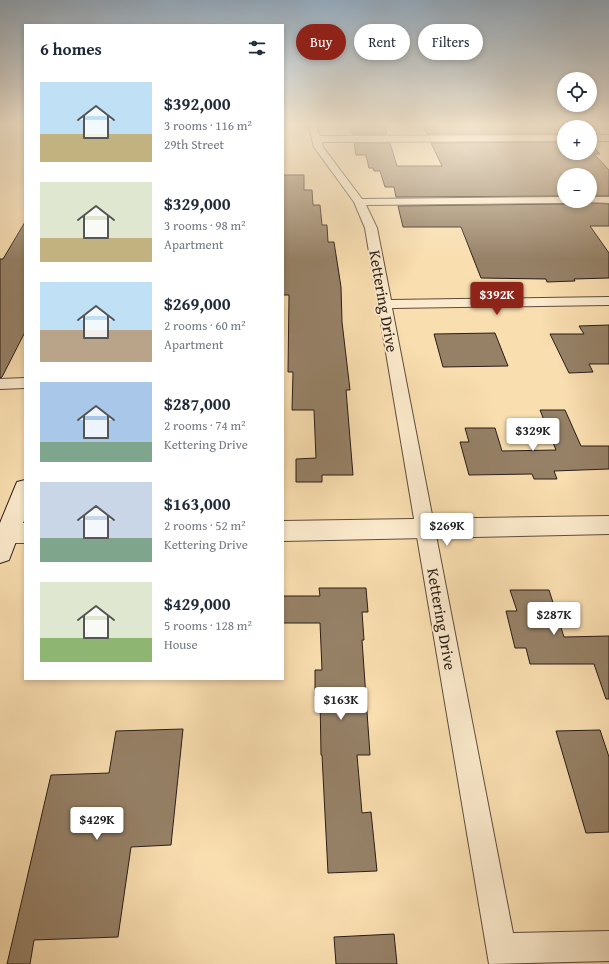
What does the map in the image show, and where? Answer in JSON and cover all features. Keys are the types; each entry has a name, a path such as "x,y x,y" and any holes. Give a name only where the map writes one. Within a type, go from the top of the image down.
{"street":[{"name":"Kettering Drive","path":"334,169 359,202 371,228 503,956"},
{"path":"359,202 557,200"},
{"path":"597,200 609,200"},
{"path":"385,304 609,301"},
{"path":"0,384 24,383"},
{"path":"11,540 24,492"},
{"path":"284,531 425,530 609,525"},
{"path":"503,956 609,946"}],"building":[{"path":"373,169 557,169 557,196 396,197 394,187 385,187 380,171 374,171"},
{"path":"597,169 609,170 609,196 597,196"},
{"path":"284,175 304,175 304,190 312,190 313,205 320,205 322,225 327,225 328,242 334,242 341,287 342,322 350,390 346,390 353,475 322,475 322,482 296,482 296,459 316,458 314,410 292,410 293,372 288,372 289,295 284,295"},
{"path":"597,203 609,204 609,226 590,226 609,253 609,278 574,279 575,281 547,282 546,279 481,278 461,227 403,227 398,206 557,204 557,208 597,208"},
{"path":"24,224 24,334 2,377 0,378 0,259 3,259"},
{"path":"609,325 609,364 589,364 593,372 569,373 550,334 584,334 579,326"},
{"path":"495,333 508,366 443,367 434,334"},
{"path":"540,410 565,410 581,446 609,446 609,469 554,471 557,479 534,479 532,474 469,475 460,442 469,442 465,428 495,428 502,451 556,450"},
{"path":"319,588 366,588 368,612 362,612 364,640 362,640 370,755 357,755 362,813 371,812 377,871 328,873 321,755 320,696 315,696 315,670 322,670 320,623 284,623 284,596 320,596"},
{"path":"510,590 549,590 564,637 609,636 609,699 606,699 594,664 530,664 526,648 515,648 506,611 517,611"},
{"path":"183,729 171,845 131,847 118,937 34,940 30,964 7,964 51,775 109,773 116,731"},
{"path":"600,730 609,757 609,832 586,833 556,731"},
{"path":"394,934 397,964 336,964 334,937"}]}
